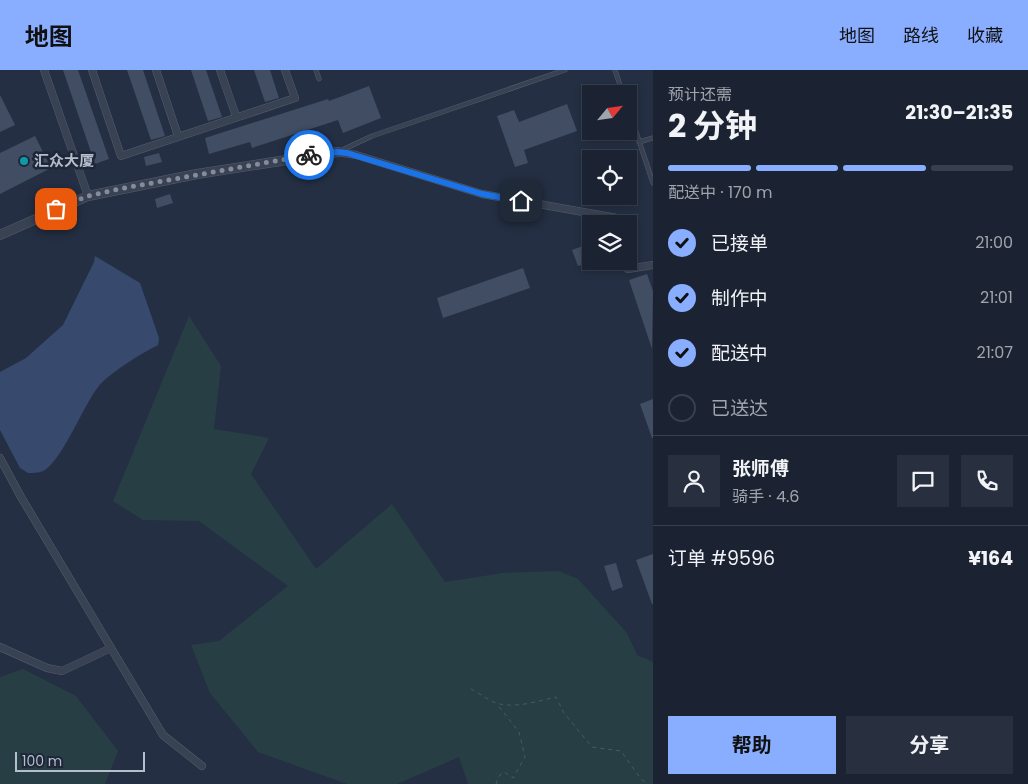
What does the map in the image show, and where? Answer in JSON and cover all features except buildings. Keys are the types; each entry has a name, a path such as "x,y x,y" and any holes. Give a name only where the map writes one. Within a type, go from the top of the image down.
{"street":[{"path":"44,70 88,196"},
{"path":"92,70 121,156 294,98 285,70"},
{"path":"156,70 178,136"},
{"path":"220,70 236,116"},
{"path":"0,235 88,196 197,174 338,152 482,194 600,215"},
{"path":"637,268 653,265"},
{"path":"0,458 21,497 163,735 202,766"},
{"path":"0,647 47,668 62,671 111,648"}],"lane":[{"path":"316,70 319,79"},
{"path":"338,152 372,136 565,70"},
{"path":"615,70 620,85"},
{"path":"639,142 653,138"},
{"path":"638,139 653,183"}],"path":[{"path":"471,689 496,703 519,732 526,756 513,778 504,772 499,776 496,784"},
{"path":"496,703 529,703 556,697 564,713 592,747 621,751 641,779 648,784"}],"green space":[{"path":"189,316 221,366 214,429 269,438 251,474 316,569 392,504 445,582 503,573 559,571 578,579 627,633 637,655 653,662 653,784 468,784 459,757 397,784 347,784 258,752 210,693 191,645 219,641 288,586 199,521 143,520 113,501"},
{"path":"23,669 76,696 118,751 105,784 0,784 0,677"}],"water":[{"path":"95,256 140,283 159,338 158,345 126,364 103,382 92,395 65,445 50,466 41,472 28,473 20,468 0,430 0,372 26,358 63,325 94,262"}],"way so far":[{"path":"56,209 88,196 124,188 309,155"}],"place":[{"name":"汇众大厦","path":"24,161"}],"route":[{"path":"309,155 347,153 482,194 521,201"}]}
